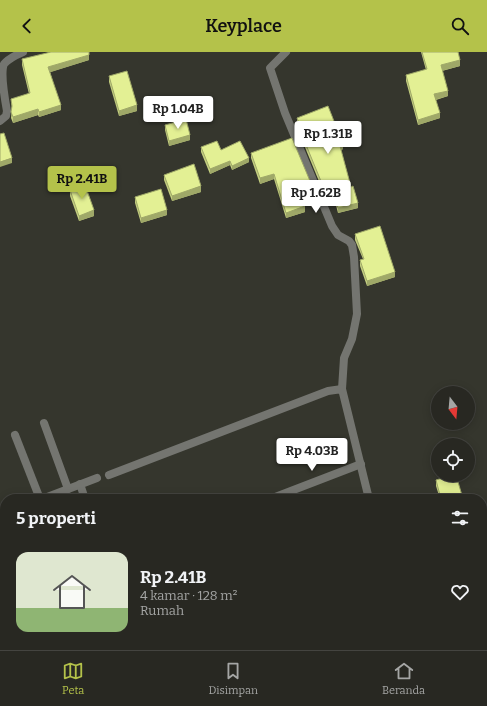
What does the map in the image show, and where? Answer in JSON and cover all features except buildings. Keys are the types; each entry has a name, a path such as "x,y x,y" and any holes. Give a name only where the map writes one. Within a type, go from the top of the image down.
{"street":[{"path":"0,121 6,116 7,111 1,71 10,58 23,52"},
{"path":"286,52 270,68 282,106 332,226 338,235 349,241 353,251 357,314 352,339 344,358 342,390 368,494"},
{"path":"109,475 328,391 342,390"},
{"path":"44,422 68,489"},
{"path":"15,435 39,494"},
{"path":"283,494 361,464"},
{"path":"54,494 97,478"},
{"path":"80,484 83,494"}]}
